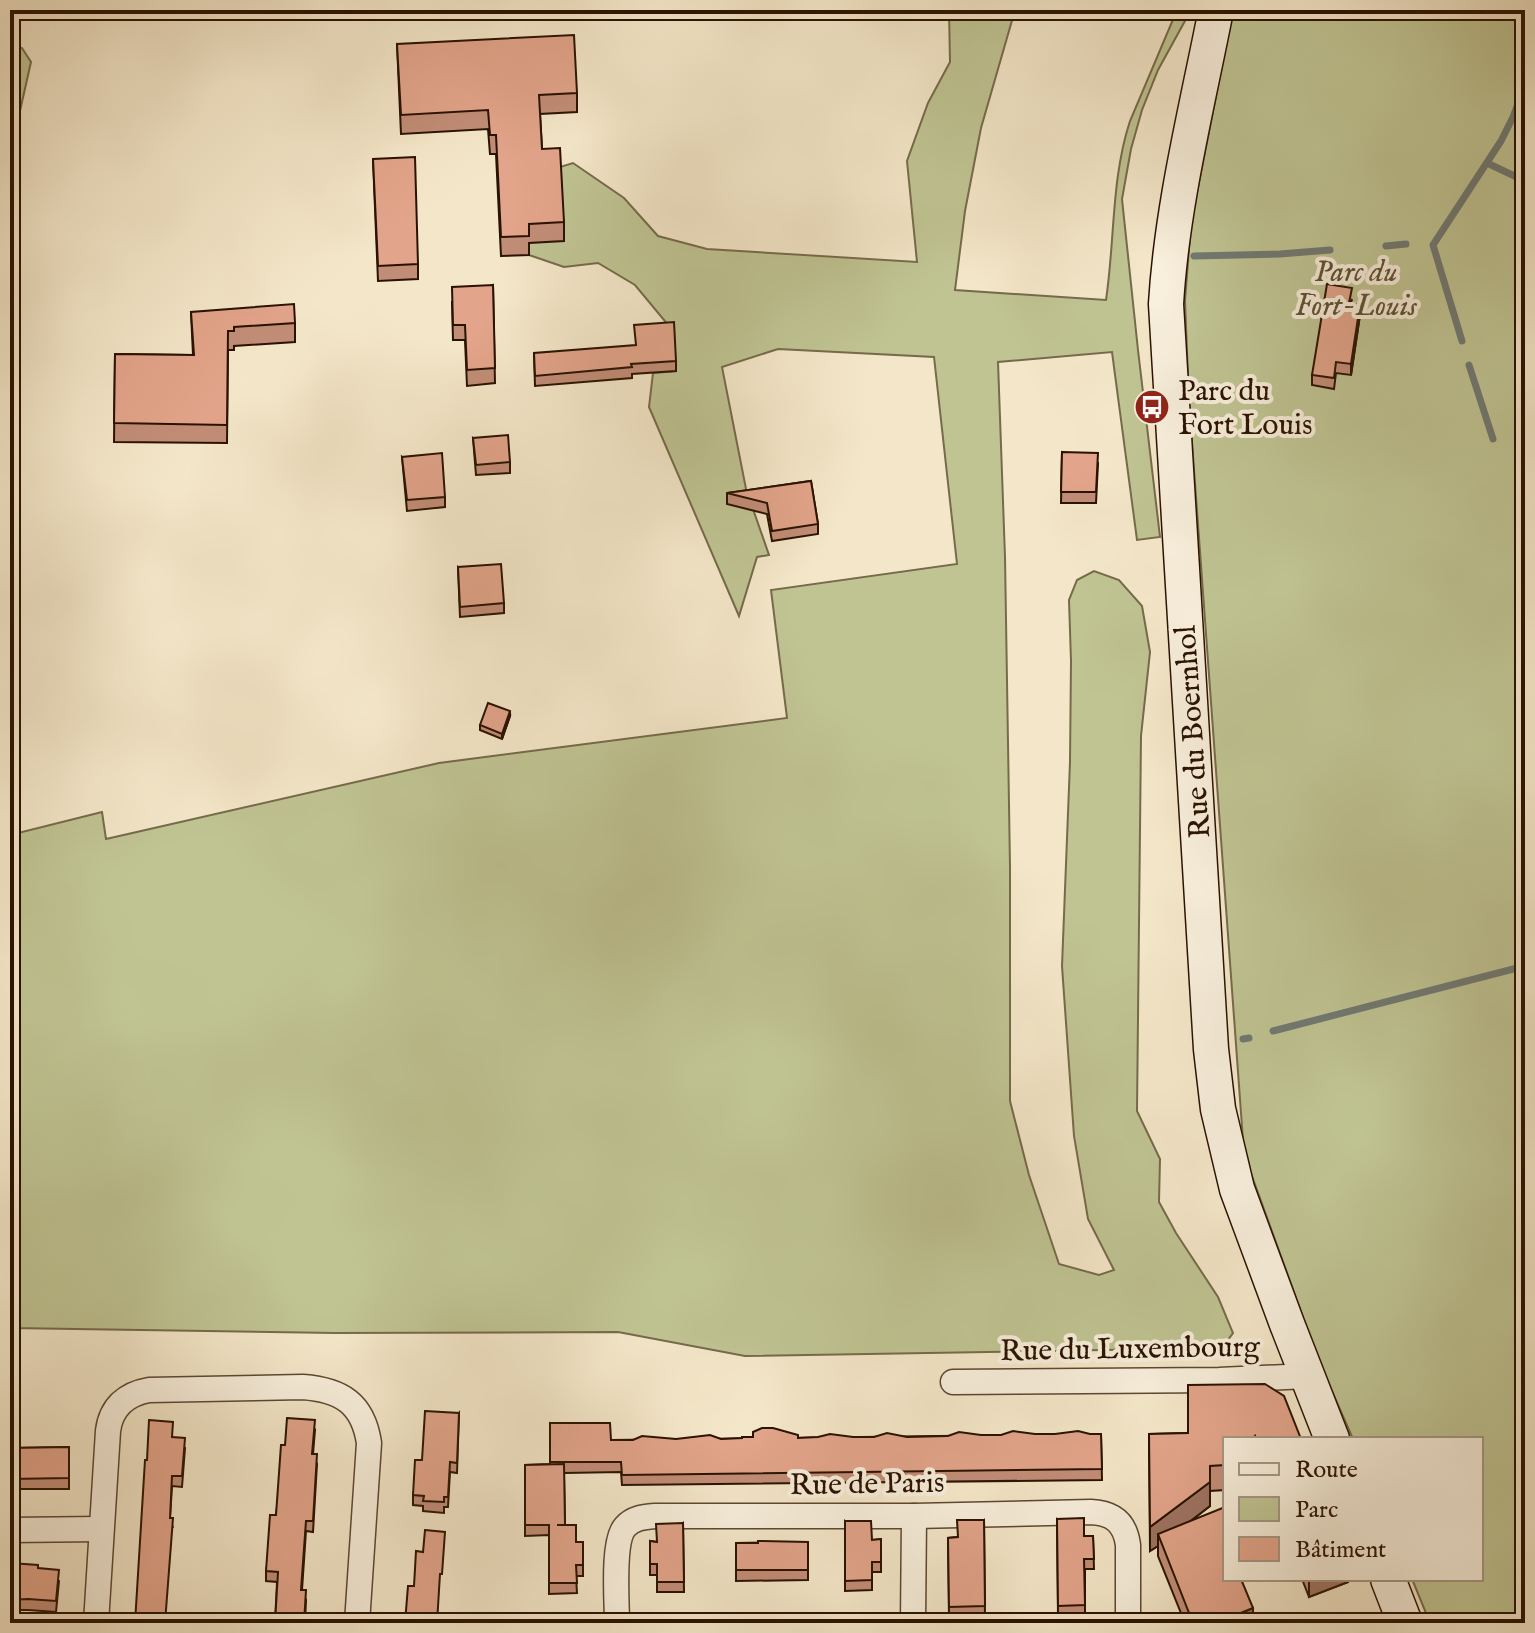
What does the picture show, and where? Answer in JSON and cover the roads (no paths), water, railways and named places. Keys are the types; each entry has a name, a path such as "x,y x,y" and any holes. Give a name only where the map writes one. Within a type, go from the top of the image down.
{"street":[{"name":"Rue du Boernhol","path":"1216,10 1177,211 1166,304 1211,1049 1218,1109 1244,1210 1331,1437"},
{"name":"Rue du Luxembourg","path":"953,1382 1219,1380 1308,1376"},
{"path":"96,1623 108,1431 109,1421 117,1407 131,1396 149,1390 303,1387 326,1390 351,1402 363,1420 369,1443 357,1623"},
{"name":"Rue de Paris","path":"617,1623 618,1541 625,1527 637,1518 1091,1512 1112,1516 1123,1527 1127,1538 1128,1623"},
{"path":"913,1623 914,1516"},
{"path":"10,1530 101,1529"},
{"path":"1389,1581 1405,1623"}],"waterway":[{"path":"1462,341 1433,245 1501,141 1513,117 1521,96 1525,55"},
{"path":"1487,163 1525,181"},
{"path":"1386,246 1406,244"},
{"path":"1194,256 1330,250"},
{"path":"1469,365 1493,439"},
{"path":"1273,1031 1525,966"},
{"path":"1243,1039 1249,1038"}],"place":[{"name":"Parc du Fort Louis","path":"1152,407"}],"park label":[{"name":"Parc du Fort-Louis","path":"1356,288"}]}
